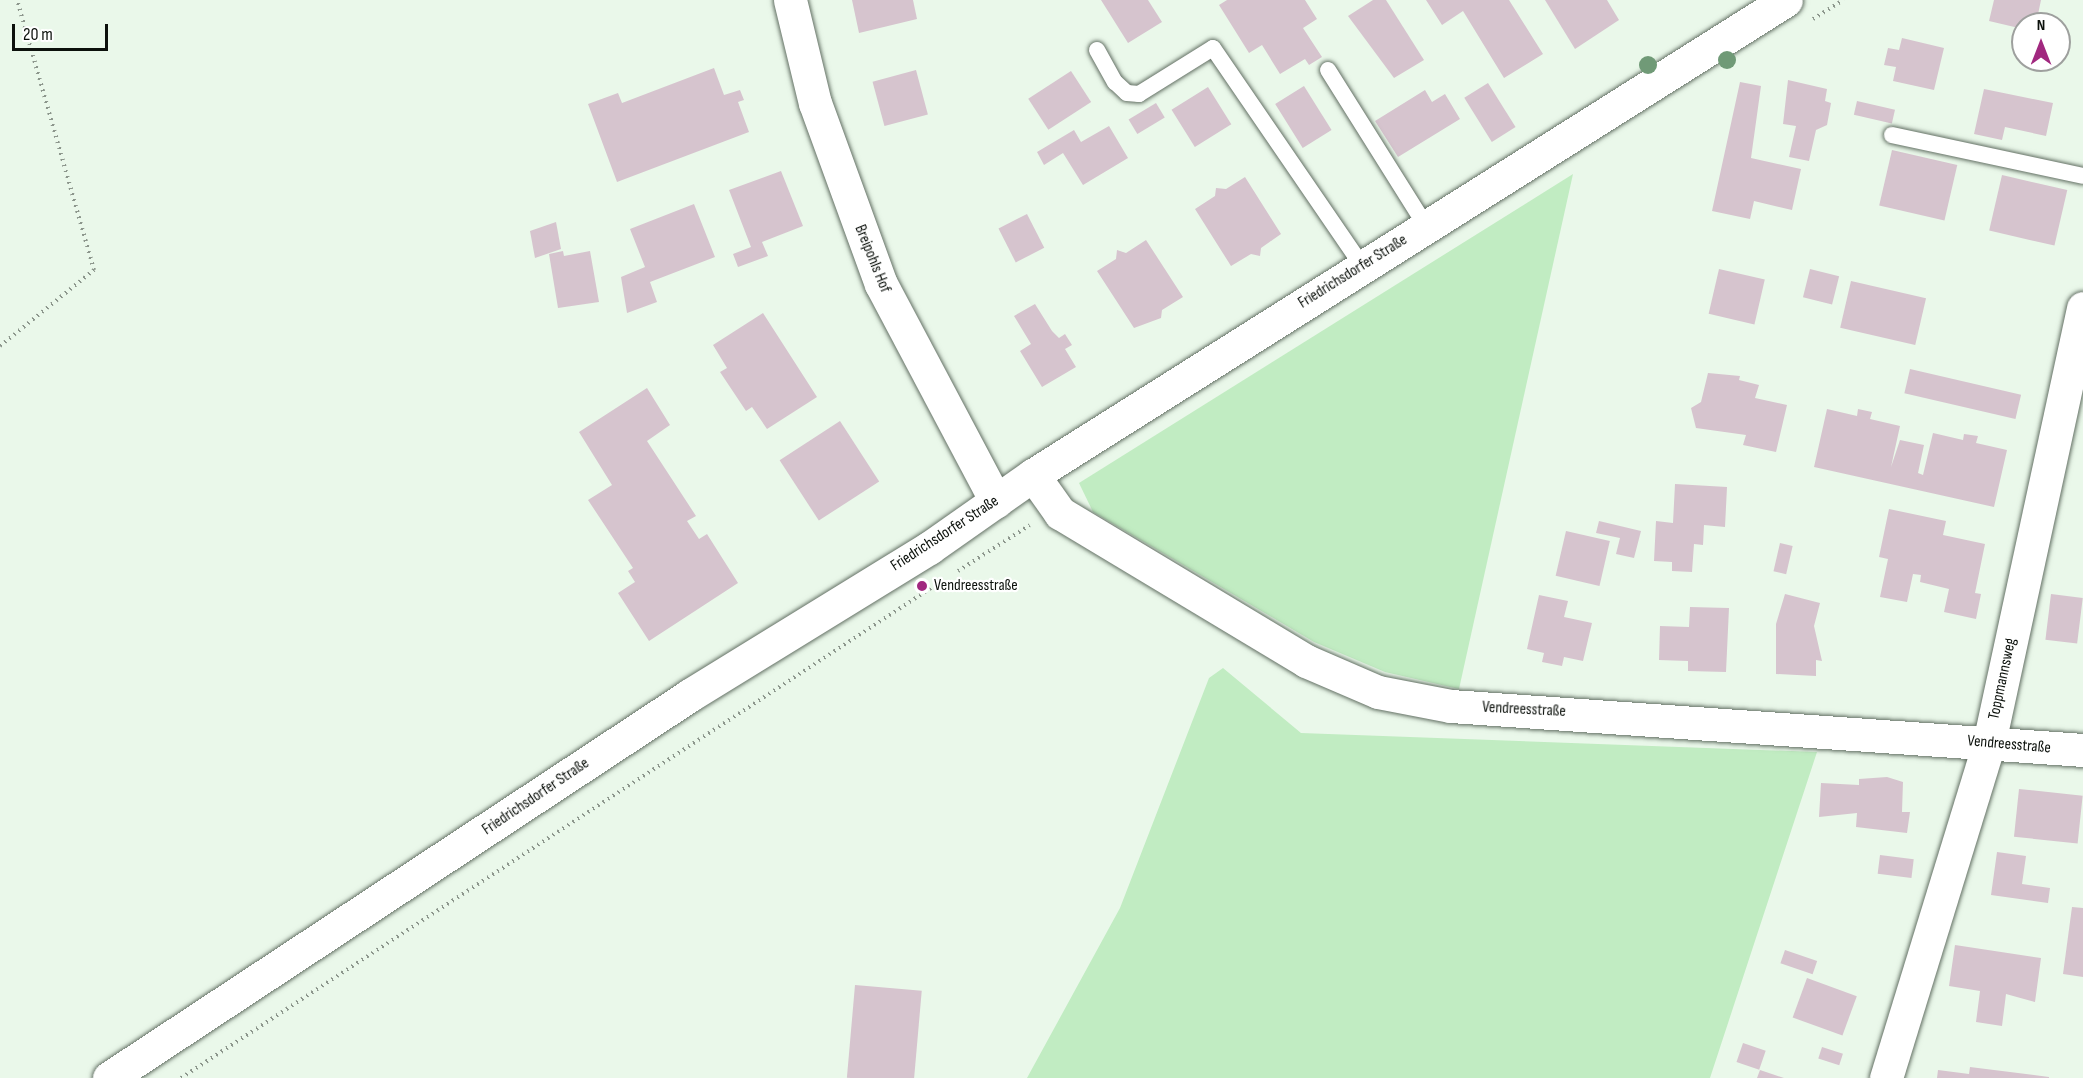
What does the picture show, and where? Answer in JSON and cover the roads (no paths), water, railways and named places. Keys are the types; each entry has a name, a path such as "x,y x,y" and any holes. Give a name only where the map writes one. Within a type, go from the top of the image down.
{"street":[{"name":"Breipohls Hof","path":"790,0 814,103 881,285 996,501"},
{"name":"Friedrichsdorfer Straße","path":"109,1078 690,695 929,548 1033,475 1786,0"},
{"name":"Toppmannsweg","path":"1886,1078 1989,743 2083,308"},
{"name":"Vendreesstraße","path":"1033,475 1049,503 1306,661 1378,692 1452,706 2083,750"}],"lane":[{"path":"1097,50 1115,82 1127,93 1139,94 1213,48 1362,266"},
{"path":"1328,70 1426,226"},
{"path":"1892,135 2083,176"}],"place":[{"name":"Vendreesstraße","path":"922,586"}]}
